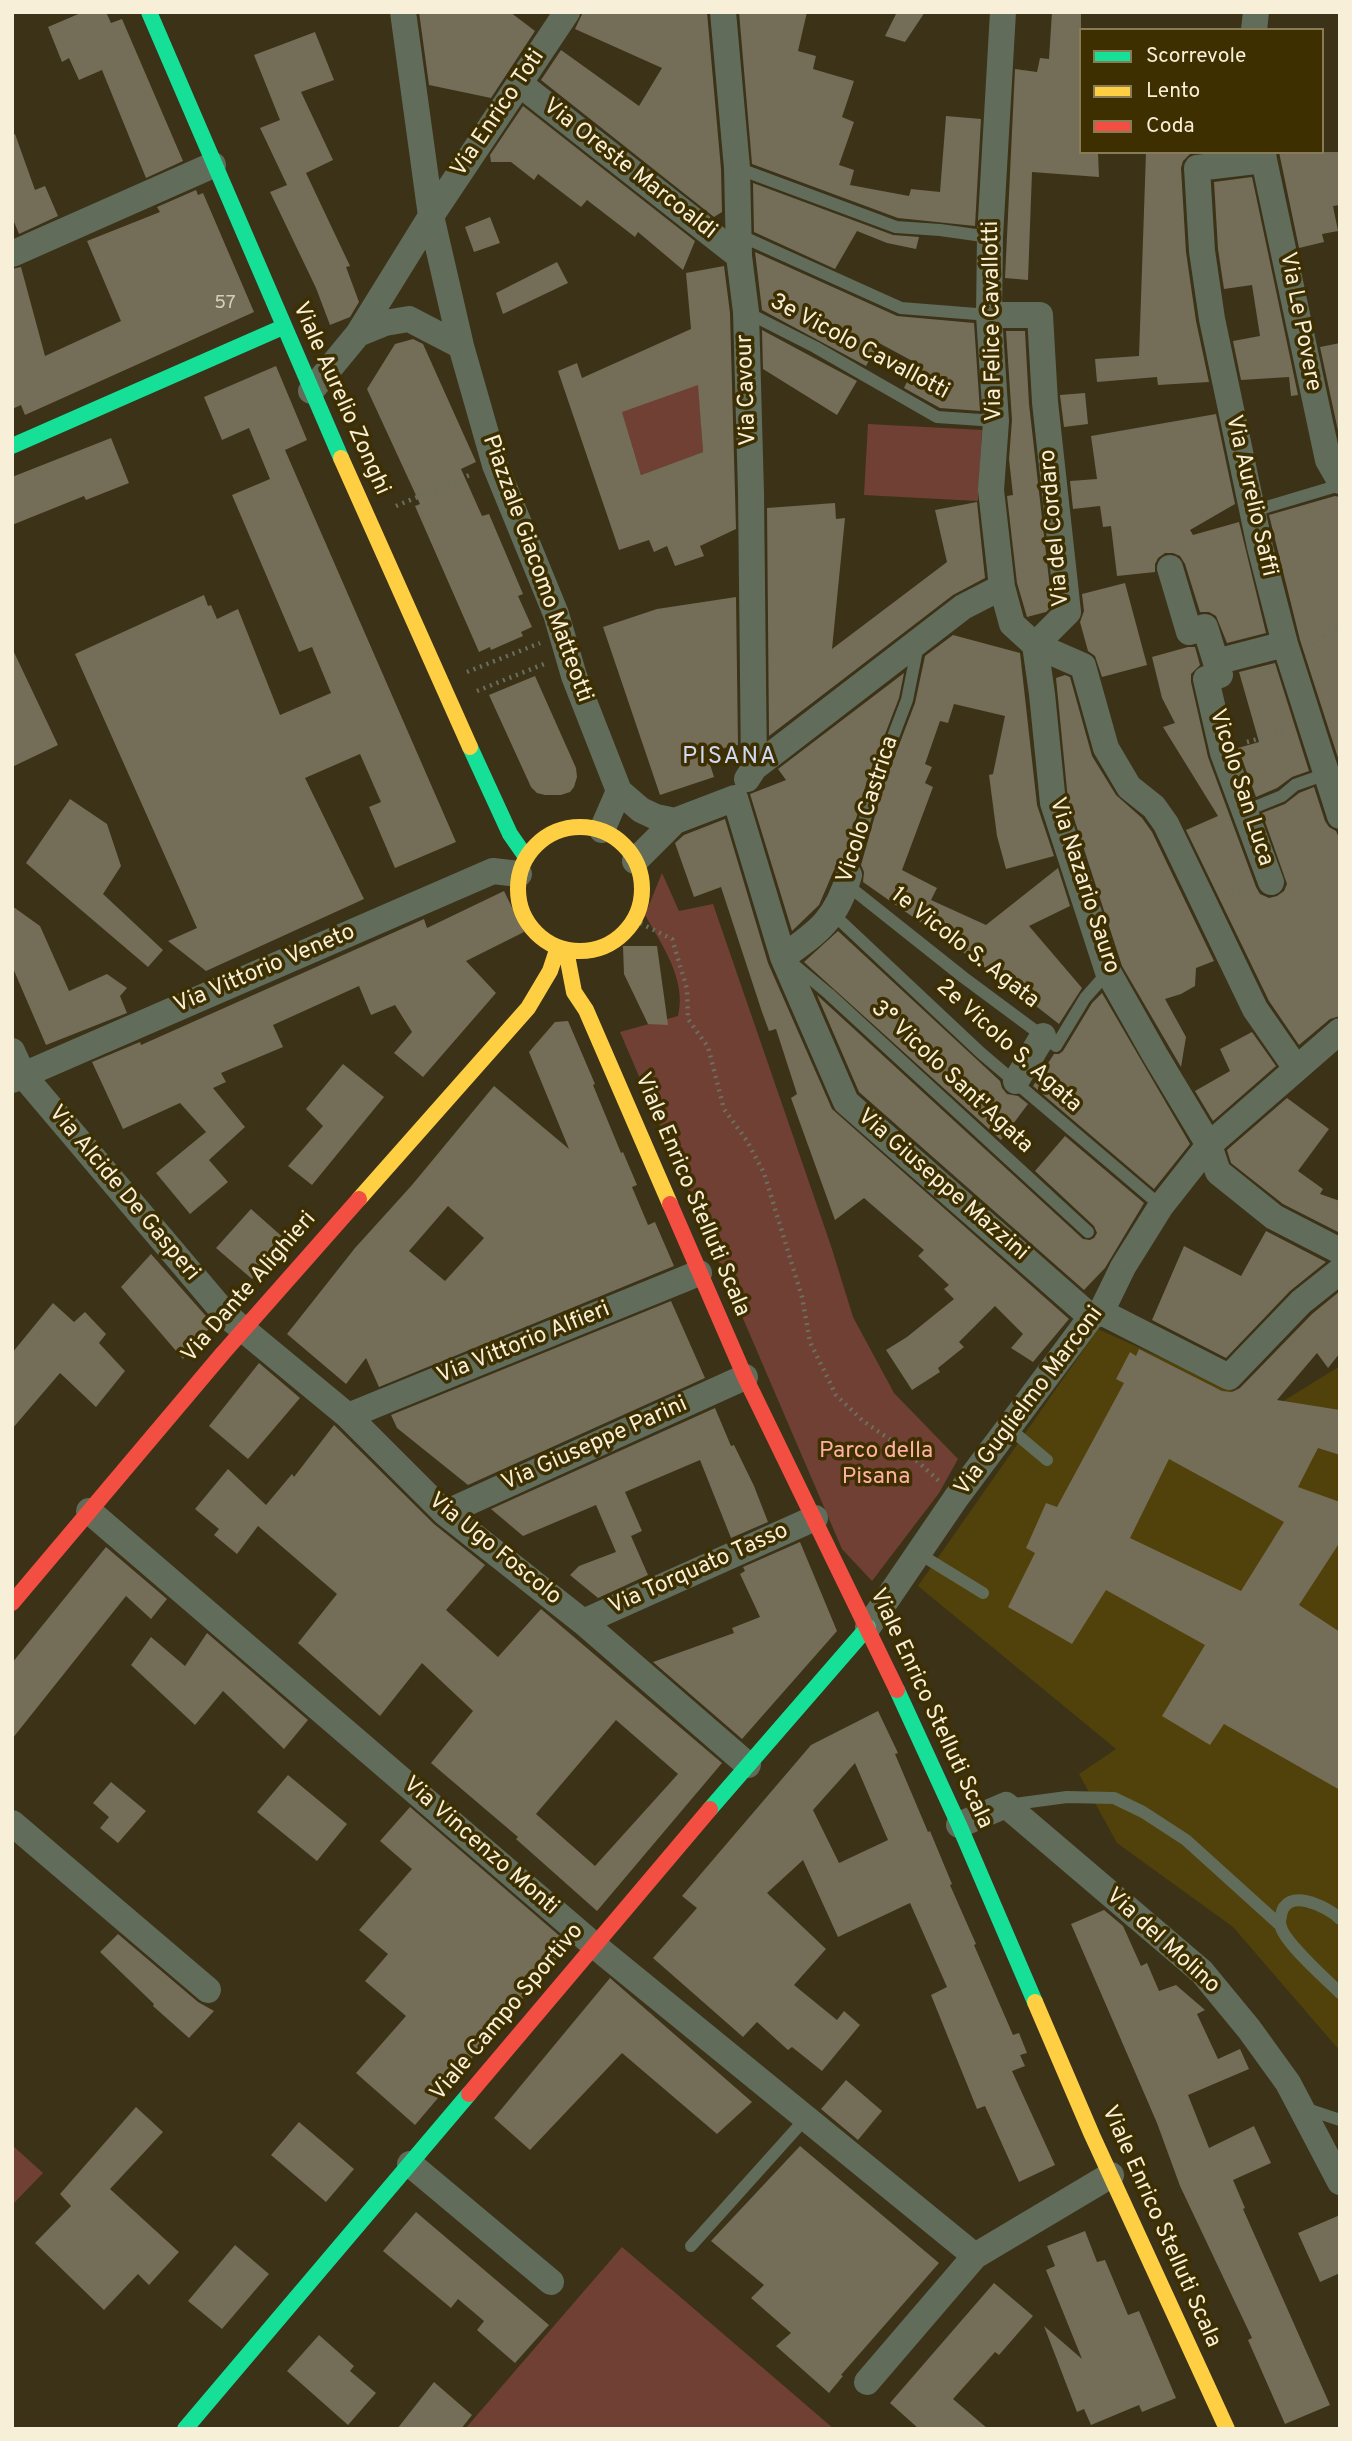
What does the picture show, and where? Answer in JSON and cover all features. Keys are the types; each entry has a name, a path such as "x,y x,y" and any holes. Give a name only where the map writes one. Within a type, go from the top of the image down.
{"street":[{"name":"Viale Aurelio Zonghi","path":"149,12 311,391 523,866"},
{"name":"Piazzale Giacomo Matteotti","path":"402,12 431,216 461,346 495,465 556,614 618,790"},
{"name":"Via Enrico Toti","path":"431,216 567,12"},
{"name":"Via Cavour","path":"723,12 746,312 754,768"},
{"name":"Via Felice Cavallotti","path":"1003,12 990,237 989,315 996,421 991,490 1002,587 1012,624 1035,645"},
{"name":"Via Oreste Marcoaldi","path":"520,84 739,245"},
{"name":"Via Aurelio Saffi","path":"1264,156 1197,168 1202,251 1212,319 1253,511 1285,643 1340,816"},
{"name":"Via Le Povere","path":"1264,156 1337,470"},
{"path":"12,254 213,164"},
{"path":"311,391 359,334 431,216"},
{"name":"Via del Cordaro","path":"989,315 1040,315 1045,402 1068,612 1035,645"},
{"path":"359,334 386,323 409,319 461,346"},
{"path":"12,446 283,327"},
{"path":"1170,568 1189,632 1205,627 1216,662 1285,643"},
{"path":"635,860 675,821 735,798 754,768 963,607 1002,587"},
{"path":"1035,645 1083,666 1106,748 1129,787 1154,807 1166,824 1255,1009 1296,1068"},
{"name":"Via Nazario Sauro","path":"1035,645 1053,803 1108,972 1154,1055 1209,1145 1218,1172 1273,1217 1340,1251"},
{"name":"Vicolo San Luca","path":"1216,662 1220,674 1206,679 1223,749 1270,879"},
{"path":"602,830 618,790 641,810 675,821"},
{"name":"Via Giuseppe Mazzini","path":"735,798 783,957 846,1102 1096,1314 1229,1377 1301,1302 1340,1272"},
{"path":"495,802 526,824 541,840"},
{"path":"566,828 602,830 625,845 635,860 641,875 640,906 625,932 612,942 585,951 562,948 542,937 530,926 520,905 517,888 523,866 541,840 566,828"},
{"name":"Via Vittorio Veneto","path":"16,1069 493,871 523,866"},
{"name":"Vicolo Castrica","path":"783,957 819,931 832,913 847,880"},
{"path":"535,1007 542,937"},
{"name":"Via Dante Alighieri","path":"12,1603 244,1329 535,1007 562,948"},
{"name":"Viale Enrico Stelluti Scala","path":"562,948 574,992 586,1010 745,1377 868,1627 959,1825 1111,2175 1227,2429"},
{"path":"593,966 598,948"},
{"name":"Viale Enrico Stelluti Scala","path":"586,1010 588,991"},
{"path":"566,1007 586,1010"},
{"name":"Via Guglielmo Marconi","path":"868,1627 956,1498 1096,1314 1119,1262 1209,1145 1340,1031"},
{"path":"1016,1081 1050,1041"},
{"name":"Via Alcide De Gasperi","path":"16,1069 217,1306 244,1329"},
{"name":"Via Vittorio Alfieri","path":"348,1416 699,1273"},
{"name":"Via Ugo Foscolo","path":"244,1329 348,1416 444,1513 583,1622 748,1765"},
{"name":"Via Giuseppe Parini","path":"444,1513 745,1377"},
{"name":"Via Vincenzo Monti","path":"89,1511 595,1946 975,2256"},
{"name":"Via Torquato Tasso","path":"583,1622 815,1518"},
{"name":"Viale Campo Sportivo","path":"185,2429 868,1627"},
{"path":"959,1825 1006,1805"},
{"name":"Via del Molino","path":"1006,1805 1202,1972 1249,2029 1288,2083 1340,2182"},
{"path":"12,1823 208,1990"},
{"path":"410,2164 551,2282"},
{"path":"867,2382 975,2256 1111,2175"}],"lane":[{"path":"737,168 896,227 990,237"},
{"path":"739,245 901,308 989,315"},
{"name":"3e Vicolo Cavallotti","path":"746,312 815,347 937,417 996,421"},
{"path":"1253,511 1337,470"},
{"name":"Vicolo Castrica","path":"847,880 875,784 907,700 919,641"},
{"path":"1245,811 1282,796 1295,785 1326,774"},
{"name":"1e Vicolo S. Agata","path":"847,880 1050,1041"},
{"name":"2e Vicolo S. Agata","path":"832,913 972,1044 1161,1206"},
{"name":"3° Vicolo Sant'Agata","path":"783,957 829,994 1088,1232"},
{"path":"1050,1041 1108,972"},
{"path":"1009,1428 1047,1460"},
{"path":"918,1553 983,1593"},
{"path":"1006,1805 1066,1797 1114,1798 1143,1812 1186,1840 1280,1925 1286,1937 1340,1993"},
{"path":"1280,1925 1281,1911 1287,1904 1301,1900 1316,1903 1340,1919"},
{"path":"1300,2107 1340,2120"},
{"path":"691,2246 806,2118"}],"path":[{"path":"368,518 495,465"},
{"path":"441,683 565,644"},
{"path":"451,702 565,644"},
{"path":"1223,749 1310,724"},
{"name":"Vicolo San Luca","path":"1205,901 1270,879"},
{"path":"634,920 672,939 687,989 688,1019 708,1047 724,1109 747,1141 764,1173 803,1297 810,1342 836,1395 863,1421 904,1449 956,1498"}],"shaded area":[{"path":"1098,1329 1272,1408 1340,1366 1340,2051 1233,1927 1117,1843 1079,1774 1116,1749 918,1586"}],"green space":[{"path":"698,375 703,452 641,475 620,406"},
{"path":"868,424 982,430 978,501 864,495"},
{"name":"Parco della Pisana","path":"662,873 679,911 713,904 853,1317 894,1393 958,1459 939,1493 872,1581 842,1549 620,1032 678,1016 680,1003 676,976 645,915"},
{"path":"12,2145 43,2173 12,2205"},
{"path":"622,2247 834,2429 465,2429"}],"building":[{"path":"83,12 106,12 111,23 122,19 183,161 146,178 102,70 79,80 69,58 62,62 48,27"},
{"path":"419,12 510,12 535,31 491,98 429,85"},
{"path":"583,12 707,12 721,169 722,212 714,217 541,80 561,50 639,106 662,68 575,29"},
{"path":"739,12 807,12 798,51 816,56 813,69 854,81 842,117 854,122 839,165 854,170 850,185 909,196 911,189 940,192 946,116 981,119 975,226 898,218 752,164"},
{"path":"897,12 925,12 905,42 885,36"},
{"path":"1052,12 1081,12 1079,154 1098,154 1099,177 1032,172 1028,280 1005,278 1015,69 1037,72 1040,58 1049,59"},
{"path":"315,32 334,80 301,92 333,160 306,173 350,266 346,267 359,302 350,317 330,325 316,288 270,192 287,185 260,128 280,120 254,55"},
{"path":"523,106 695,241 683,270 638,232 635,237 587,200 581,207 538,174 534,180 511,162 491,162 490,155"},
{"path":"15,134 35,190 45,186 58,216 19,234 12,217 12,135"},
{"path":"1340,152 1340,205 1333,206 1338,231 1322,234 1324,242 1299,248 1279,154"},
{"path":"1146,154 1190,154 1183,161 1181,168 1186,252 1196,321 1209,382 1158,385 1157,377 1097,382 1095,359 1139,356"},
{"path":"1252,177 1298,395 1291,396 1289,377 1241,380 1233,341 1260,336 1252,285 1224,289 1218,249 1214,182"},
{"path":"753,183 893,235 919,237 916,249 887,243 857,231 835,269 754,232"},
{"path":"196,190 198,195 203,193 254,312 25,415 21,405 12,409 12,269 21,267 45,356 121,321 87,241 160,212 157,207"},
{"path":"490,217 500,243 474,252 465,227"},
{"path":"755,252 897,316 974,323 980,411 940,408 904,388 916,363 879,343 866,366 762,310"},
{"path":"557,262 568,283 503,314 496,293"},
{"path":"724,266 730,313 736,529 700,546 704,556 675,566 667,546 654,552 649,540 619,550 558,371 577,363 582,378 691,329 686,273","holes":["698,385 703,452 641,475 622,412"]},
{"path":"762,330 857,381 837,415 763,369"},
{"path":"1006,331 1025,331 1029,404 1052,606 1046,612 1027,617 1017,583 1007,496 1013,495 1009,459 1012,420"},
{"path":"413,339 423,344 476,462 461,469 482,516 489,514 523,594 518,596 532,627 521,632 523,636 491,650 490,647 479,652 415,506 420,504 367,389 395,344"},
{"path":"1340,343 1340,440 1320,347"},
{"path":"276,366 307,440 285,450 456,842 395,868 369,807 381,802 360,754 305,778 364,899 206,971 168,941 197,928 75,654 204,595 217,619 238,609 280,715 331,693 312,647 299,652 232,495 270,479 249,428 222,440 204,397"},
{"path":"1085,393 1088,424 1064,427 1060,395"},
{"path":"1216,414 1235,504 1190,530 1193,535 1239,522 1266,633 1227,643 1216,616 1209,612 1200,612 1180,556 1165,553 1158,558 1155,572 1117,576 1111,526 1103,527 1100,506 1073,509 1070,481 1097,479 1091,436"},
{"path":"111,438 129,483 86,500 84,496 12,525 12,477"},
{"path":"1335,496 1340,497 1340,764 1300,640 1269,515"},
{"path":"977,502 985,578 953,595 769,736 767,508 835,503 836,519 845,518 832,649 947,562 935,510"},
{"path":"1125,583 1147,665 1102,677 1095,656 1088,651 1080,622 1084,611 1082,594"},
{"path":"736,597 738,745 706,752 714,777 660,795 603,627 657,609"},
{"path":"953,635 1020,653 1037,805 1054,856 1006,869 997,836 989,775 993,774 1005,716 954,704 948,723 940,721 925,764 932,767 925,783 933,787 902,870 937,888 931,900 986,925 1058,868 1070,906 1029,926 1082,988 1059,1024 1000,978 863,882 864,872 861,865 883,787 915,703 925,656"},
{"path":"1195,647 1200,665 1191,674 1191,682 1208,757 1260,894 1269,898 1277,896 1284,891 1287,884 1262,813 1285,804 1299,793 1314,787 1325,821 1336,831 1340,840 1340,1016 1330,1019 1299,1045 1269,1001 1186,830 1218,816 1163,727 1175,723 1162,698 1152,657"},
{"path":"12,648 58,745 12,767"},
{"path":"1275,663 1309,771 1292,777 1277,788 1256,797 1238,748 1259,742 1239,672"},
{"path":"904,673 899,698 867,781 844,860 834,870 819,905 792,931 750,794 786,780 778,769"},
{"path":"1065,675 1070,677 1092,756 1116,795 1142,818 1152,832 1214,961 1196,968 1195,986 1165,999 1186,1037 1181,1067 1122,966 1068,800 1056,678"},
{"path":"535,676 576,768 574,787 570,792 561,795 537,793 531,787 489,695"},
{"path":"70,799 107,824 121,866 103,894 163,950 148,967 26,863"},
{"path":"725,819 768,963 832,1109 1069,1319 1033,1362 1011,1348 1023,1334 995,1306 959,1342 964,1347 938,1368 940,1372 912,1390 886,1350 907,1337 954,1299 944,1289 949,1285 918,1256 924,1250 864,1198 835,1220 791,1098 797,1094 776,1029 769,1031 721,887 694,897 675,843 684,835"},
{"path":"504,891 524,932 466,961 496,993 423,1077 394,1053 412,1032 395,1005 371,1015 359,986 273,1025 283,1047 221,1073 226,1082 213,1088 245,1127 209,1160 228,1182 190,1214 156,1173 206,1132 180,1103 123,1129 92,1062 140,1042 141,1045 424,919 427,928"},
{"path":"12,906 40,926 69,991 107,974 127,988 120,996 127,1013 46,1045 12,966"},
{"path":"838,931 1000,1081 1007,1094 1018,1096 1028,1104 1001,1140 804,962"},
{"path":"623,946 657,946 668,1025 648,1024 624,974"},
{"path":"1102,993 1190,1144 1154,1189 1033,1086 1054,1054 1063,1051 1092,1003"},
{"path":"817,995 1083,1239 1094,1238 1097,1233 1094,1226 1035,1171 1065,1136 1144,1203 1105,1268 1084,1290 859,1092"},
{"path":"568,1021 621,1153 623,1152 637,1185 632,1187 648,1225 655,1222 674,1266 379,1387 366,1358 346,1384 287,1334 355,1248 412,1185 494,1086 569,1149 529,1052 555,1022","holes":["448,1206 484,1238 445,1281 409,1251"]},
{"path":"1252,1032 1276,1066 1213,1121 1195,1091 1230,1071 1220,1049"},
{"path":"343,1064 384,1097 312,1185 288,1166 323,1126 306,1109"},
{"path":"1287,1098 1329,1129 1298,1171 1323,1189 1320,1194 1340,1201 1340,1233 1283,1204 1231,1163 1227,1150"},
{"path":"251,1209 286,1240 252,1279 216,1248"},
{"path":"1266,1231 1326,1262 1290,1291 1226,1358 1152,1320 1184,1246 1241,1276"},
{"path":"151,1254 213,1324 183,1359 121,1287"},
{"path":"1340,1291 1340,1353 1328,1368 1317,1353 1277,1400 1340,1410 1340,1455 1318,1448 1298,1487 1340,1502 1340,1542 1299,1605 1340,1632 1340,1790 1224,1724 1210,1745 1162,1716 1205,1645 1106,1590 1072,1644 1008,1607 1035,1553 1026,1548 1046,1503 1057,1507 1124,1383 1116,1379 1130,1352 1136,1356 1139,1349 1222,1391 1232,1392 1240,1388 1312,1314","holes":["1169,1459 1284,1522 1241,1591 1130,1538"]},
{"path":"671,1301 705,1378 468,1485 397,1428 391,1415"},
{"path":"53,1303 74,1322 85,1312 106,1334 99,1343 125,1371 96,1407 60,1373 12,1429 12,1353"},
{"path":"259,1363 300,1398 248,1459 209,1426"},
{"path":"715,1408 731,1446 734,1445 754,1486 768,1522 731,1538 700,1460 625,1492 642,1531 631,1536 648,1575 598,1598 570,1575 579,1566 616,1552 596,1505 523,1536 491,1509"},
{"path":"334,1425 434,1524 485,1565 446,1610 498,1657 541,1609 722,1763 597,1911 516,1839 518,1837 431,1763 473,1711 422,1663 380,1716 298,1643 337,1594 258,1526 237,1554 214,1535 219,1529 195,1509 228,1469 266,1505 292,1474 294,1477","holes":["616,1720 678,1774 595,1866 536,1814"]},
{"path":"800,1542 837,1631 742,1739 653,1662 734,1633 732,1628 760,1617 740,1574 745,1571 743,1567"},
{"path":"106,1547 167,1599 151,1619 126,1596 12,1739 12,1663"},
{"path":"207,1633 308,1720 284,1749 223,1691 195,1725 131,1665 151,1637 185,1666"},
{"path":"878,1711 898,1753 895,1754 928,1832 930,1831 976,1944 974,1945 1013,2035 1019,2033 1027,2053 1020,2055 1025,2066 1012,2071 1055,2165 1019,2182 985,2106 977,2109 931,1995 947,1987 910,1903 838,1937 803,1860 767,1893 826,1949 794,1985 837,2020 844,2011 860,2025 822,2071 792,2047 788,2050 757,2022 743,2037 653,1958 697,1908 682,1896 811,1745","holes":["855,1763 888,1840 839,1863 813,1810"]},
{"path":"288,1775 347,1824 317,1861 257,1812"},
{"path":"111,1782 146,1811 118,1843 100,1828 109,1817 93,1803"},
{"path":"410,1807 569,1944 415,2125 356,2073 406,2016 365,1981 388,1954 359,1930 412,1869 380,1841"},
{"path":"1104,1910 1123,1926 1141,1966 1147,1963 1159,1991 1176,1985 1205,2010 1197,2014 1218,2059 1240,2049 1249,2069 1188,2095 1209,2148 1254,2126 1271,2163 1233,2180 1245,2208 1243,2209 1330,2405 1285,2424 1248,2340 1252,2338 1180,2186 1157,2123 1071,1924"},
{"path":"118,1934 198,2002 214,2011 189,2038 100,1952"},
{"path":"610,1978 752,2102 717,2134 622,2053 530,2150 494,2118"},
{"path":"846,2080 882,2111 858,2140 821,2109"},
{"path":"136,2107 163,2132 110,2189 179,2252 149,2285 138,2274 104,2310 35,2243 71,2206 60,2194"},
{"path":"299,2122 354,2169 326,2202 271,2155"},
{"path":"800,2146 939,2263 841,2375 843,2376 829,2393 776,2346 791,2333 751,2298 764,2285 711,2241"},
{"path":"416,2212 549,2325 515,2363 477,2330 484,2321 458,2299 451,2308 383,2251"},
{"path":"1340,2215 1340,2273 1320,2282 1298,2233"},
{"path":"1085,2231 1097,2262 1105,2260 1128,2315 1139,2311 1176,2398 1142,2412 1139,2405 1091,2425 1084,2409 1077,2412 1044,2326 1082,2359 1046,2270 1055,2266 1047,2246"},
{"path":"235,2245 269,2274 222,2329 188,2301"},
{"path":"994,2283 1033,2316 999,2355 995,2352 953,2399 988,2429 919,2429 890,2403"},
{"path":"319,2335 354,2366 350,2371 376,2393 348,2425 287,2371"},
{"path":"434,2382 472,2415 461,2429 397,2429"}],"traffic: fast":[{"path":"149,12 341,458"},
{"path":"12,446 283,327"},
{"path":"470,747 510,834 526,857"},
{"path":"710,1809 868,1627"},
{"path":"897,1690 1035,2002"},
{"path":"185,2429 469,2094"}],"traffic: slow":[{"path":"341,458 470,747"},
{"path":"580,827 604,832 624,845 637,865 642,889 637,913 624,933 604,946 580,951 556,946 536,933 523,913 518,889 523,865 536,845 556,832 580,827"},
{"path":"359,1199 528,1008 550,971 558,947"},
{"path":"566,950 574,992 586,1010 670,1204"},
{"path":"1035,2002 1092,2135 1227,2429"}],"traffic: jam":[{"path":"12,1603 223,1353 359,1199"},
{"path":"670,1204 745,1377 897,1690"},
{"path":"469,2094 710,1809"}],"district":[{"name":"PISANA","path":"730,758"}]}
